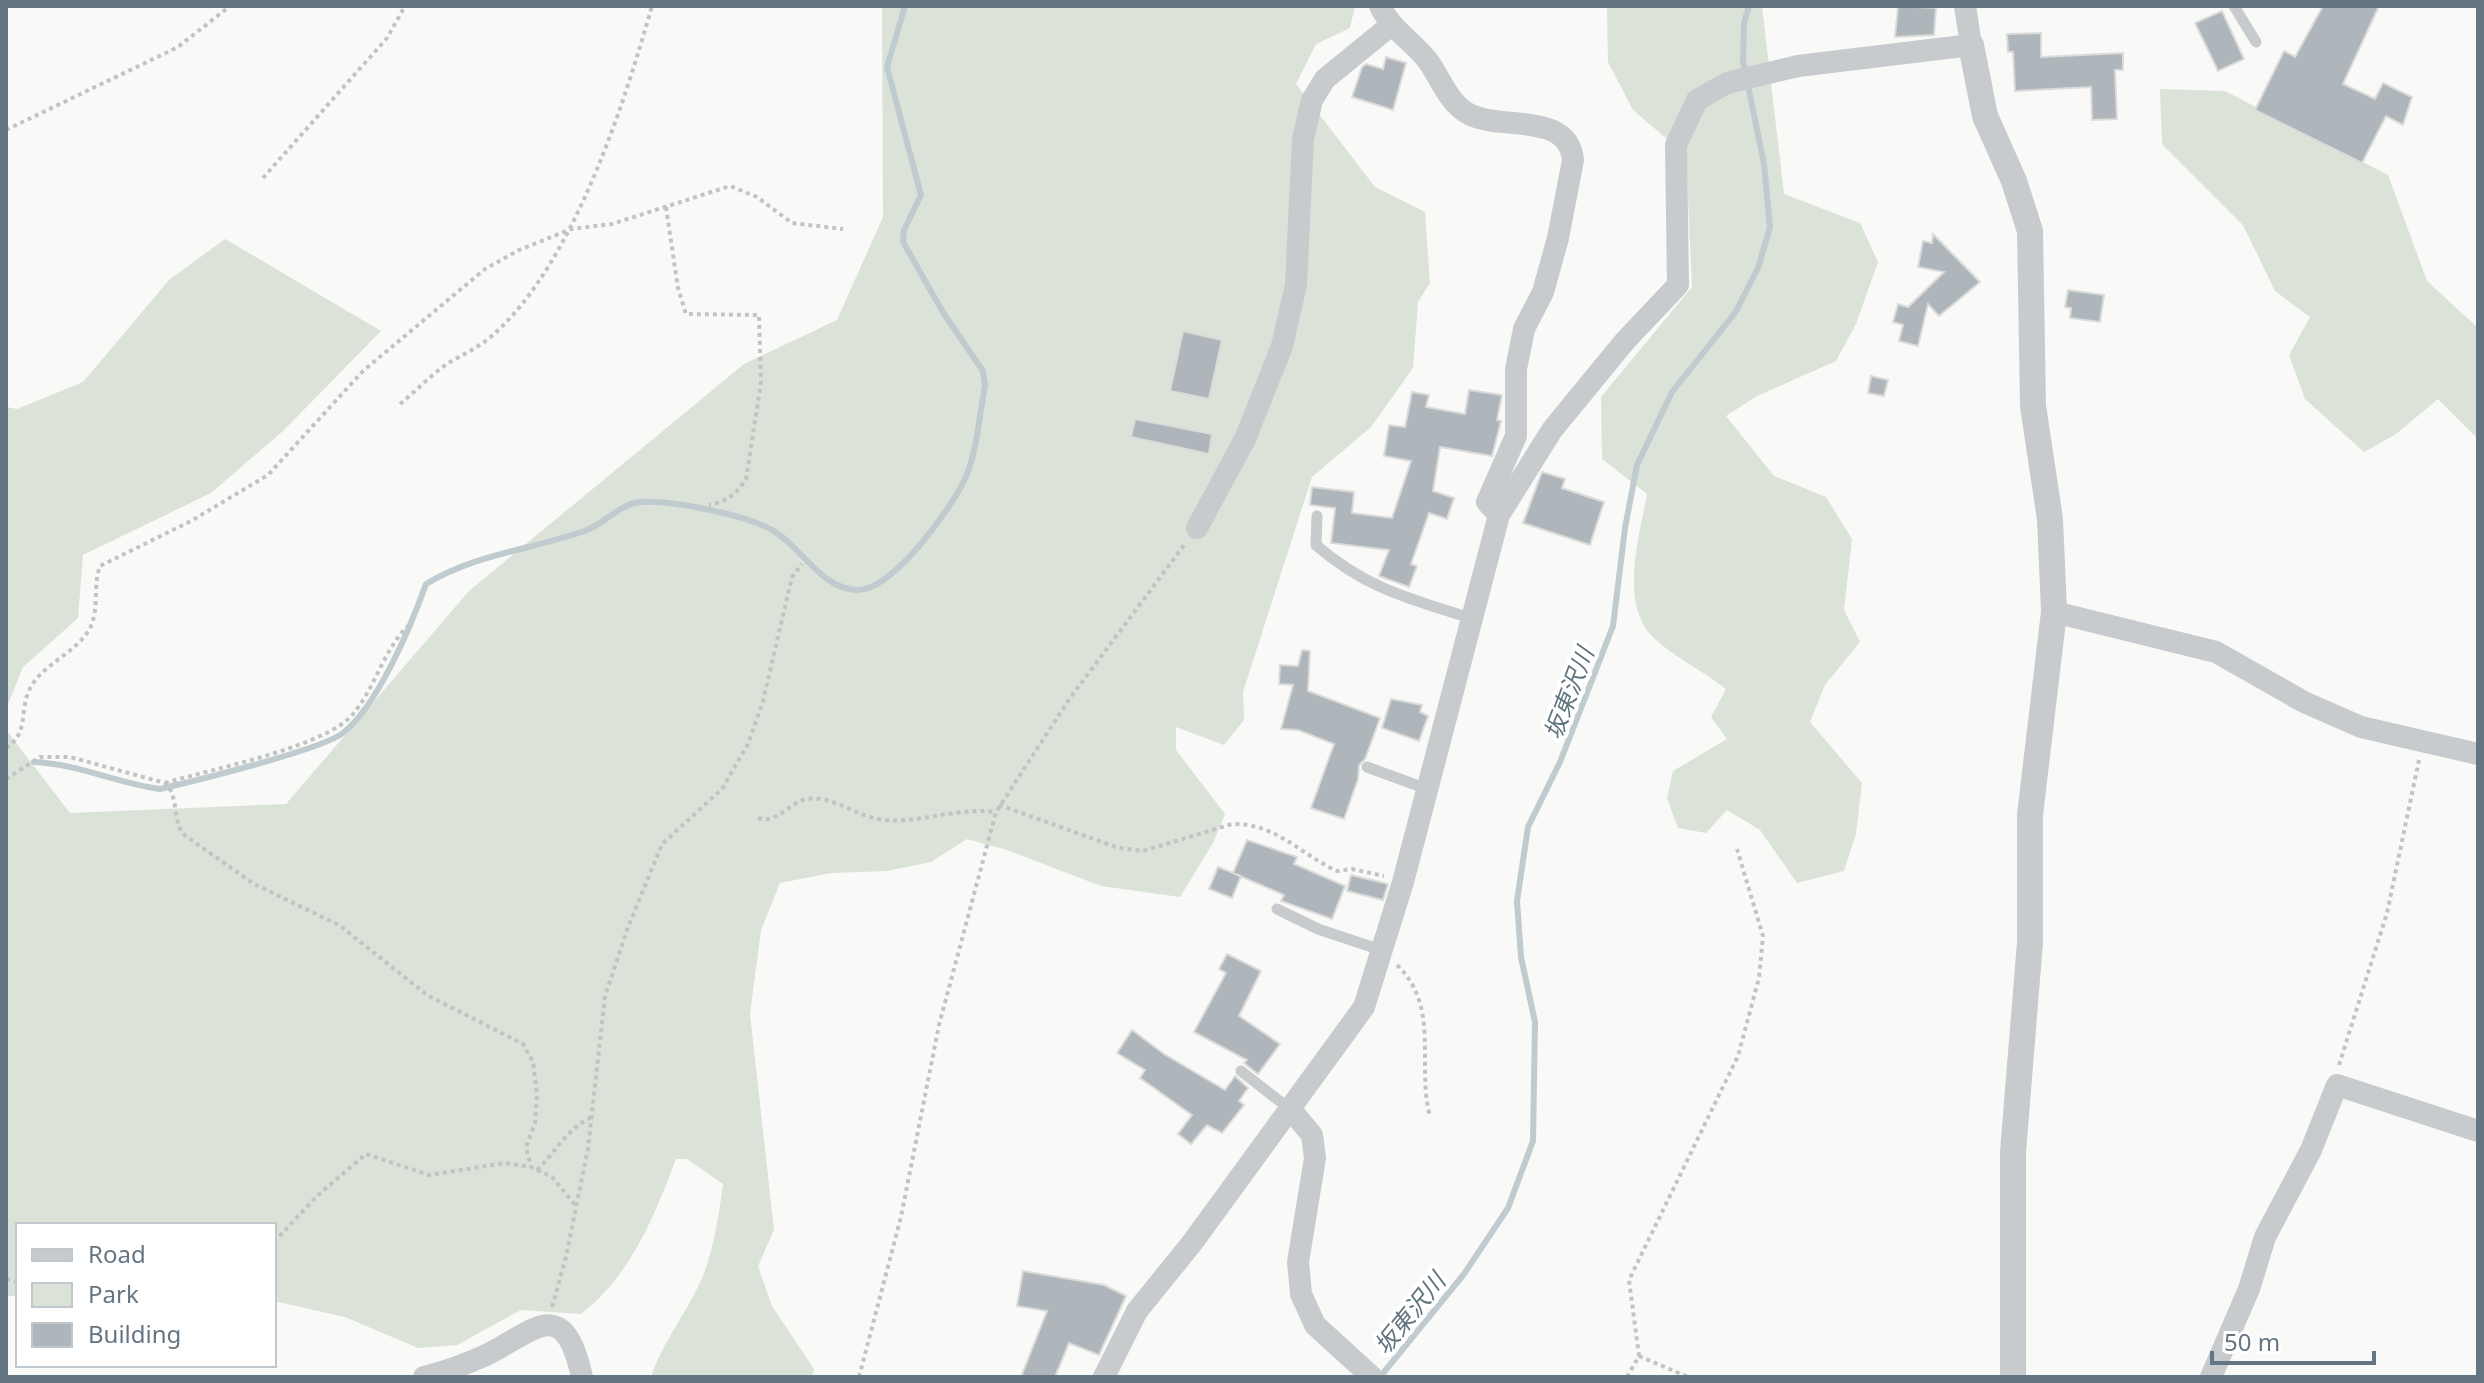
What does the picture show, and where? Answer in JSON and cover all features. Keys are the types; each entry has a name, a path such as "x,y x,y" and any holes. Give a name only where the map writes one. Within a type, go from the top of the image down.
{"street":[{"path":"1380,6 1390,26 1426,59 1451,98 1470,115 1549,130 1566,138 1572,148 1573,160 1558,238 1543,292 1524,329 1518,356 1516,436 1487,502 1499,515"},
{"path":"1965,6 1985,116 2014,181 2030,231 2033,406 2050,519 2054,612 2030,815 2030,942 2013,1152 2013,1377"},
{"path":"1197,528 1245,439 1282,346 1296,285 1303,139 1312,100 1325,79 1390,26"},
{"path":"1104,1377 1137,1311 1291,1110 1364,1007 1403,882 1499,515 1552,430 1625,341 1678,285 1676,145 1697,100 1727,83 1798,66 1971,45"},
{"path":"2054,612 2216,652 2304,702 2361,727 2478,754"},
{"path":"2211,1377 2249,1289 2265,1237 2311,1150 2337,1085 2478,1131"},
{"path":"1291,1110 1312,1135 1315,1158 1298,1262 1301,1294 1315,1325 1372,1377"},
{"path":"424,1377 485,1355 526,1329 545,1324 564,1331 574,1347 582,1377"}],"lane":[{"path":"2234,6 2256,42"},
{"path":"1317,516 1316,545 1330,557 1381,590 1470,618"},
{"path":"1367,767 1427,789"},
{"path":"1277,909 1318,929 1381,950"},
{"path":"1241,1071 1291,1110"}],"path":[{"path":"6,130 178,47 230,6"},
{"path":"263,178 387,38 405,6"},
{"path":"400,404 447,365 494,334 545,274 571,229 614,120 652,6"},
{"path":"6,748 14,743 24,725 28,693 42,674 90,628 100,566 246,491 268,475 363,371 485,269 519,250 571,229 612,224 703,192 730,186 757,197 792,223 843,229"},
{"path":"666,207 678,288 686,314 759,315 761,383 746,479 738,493 724,502 709,505"},
{"path":"859,1377 901,1217 942,1010 996,812 1070,698 1197,528"},
{"path":"545,1324 566,1257 576,1206 592,1117 605,996 627,930 662,844 697,815 737,768 763,701 792,577 802,564"},
{"path":"6,779 40,757 70,757 165,783 331,734 355,712 408,626"},
{"path":"2337,1085 2339,1066 2387,913 2424,743"},
{"path":"165,783 173,792 177,825 183,834 254,884 339,925 427,995 523,1044 536,1073 537,1112 526,1147 531,1167"},
{"path":"758,818 773,819 801,800 820,797 881,820 927,818 971,808 996,812"},
{"path":"999,805 1119,848 1143,851 1232,824 1245,824 1283,835 1337,871 1352,869 1403,882"},
{"path":"1627,1377 1639,1356 1629,1280 1738,1056 1759,978 1763,936 1737,849"},
{"path":"1381,950 1404,972 1420,1003 1427,1033 1426,1100 1430,1116"},
{"path":"537,1170 555,1153 569,1130 592,1117"},
{"path":"276,1240 318,1195 366,1154 429,1175 505,1163 531,1167 552,1177 576,1206"},
{"path":"1639,1356 1688,1377"}],"green space":[{"path":"882,6 1355,6 1350,28 1316,44 1296,84 1375,187 1425,212 1430,283 1418,302 1413,368 1371,427 1312,477 1243,692 1244,720 1224,745 1176,727 1176,750 1225,814 1213,843 1180,897 1101,886 1007,850 967,839 931,862 887,871 831,873 780,883 761,930 750,1014 774,1230 758,1266 772,1306 814,1369 812,1377 651,1377 703,1276 718,1219 723,1184 687,1159 676,1159 659,1202 627,1263 599,1299 581,1314 521,1310 457,1345 418,1348 345,1317 276,1301 276,1223 16,1223 16,1296 6,1296 6,730 70,813 286,804 469,591 744,364 837,320 883,217"},
{"path":"1607,6 1762,6 1784,194 1860,223 1878,262 1856,324 1836,361 1757,396 1726,416 1774,476 1826,497 1852,539 1844,610 1860,642 1825,685 1810,722 1862,783 1856,834 1844,871 1797,883 1760,830 1727,810 1706,833 1678,828 1667,798 1673,771 1727,739 1711,717 1726,689 1662,645 1643,624 1637,607 1634,569 1647,494 1602,459 1601,397 1692,287 1686,155 1633,110 1608,62"},
{"path":"2160,89 2225,91 2388,175 2427,281 2478,328 2478,439 2438,399 2396,434 2364,452 2305,399 2289,355 2310,317 2275,291 2243,225 2162,144"},
{"path":"225,239 381,331 283,431 211,493 83,555 78,618 23,667 6,709 6,407 17,409 83,382 169,280"}],"building":[{"path":"1898,6 1936,8 1934,35 1895,37"},
{"path":"2323,6 2379,6 2343,84 2375,99 2383,83 2412,97 2403,125 2386,116 2362,163 2255,110 2284,51 2295,57"},
{"path":"2222,11 2244,59 2218,71 2195,23"},
{"path":"2041,33 2041,57 2123,53 2123,70 2115,70 2117,119 2092,120 2091,87 2015,91 2013,52 2008,52 2007,34"},
{"path":"1386,57 1406,63 1393,110 1352,97 1362,67 1366,64 1383,69"},
{"path":"1933,234 1980,282 1939,316 1928,304 1918,346 1899,341 1903,325 1893,322 1898,304 1908,307 1944,272 1918,267 1923,241 1932,243"},
{"path":"2068,290 2104,295 2100,322 2070,318 2071,308 2065,307"},
{"path":"1183,331 1222,340 1209,399 1170,391"},
{"path":"1871,376 1888,380 1884,396 1868,393"},
{"path":"1469,390 1502,395 1497,420 1501,421 1492,456 1440,447 1433,491 1454,498 1447,519 1429,513 1411,564 1417,566 1409,587 1379,576 1389,550 1331,543 1335,508 1310,505 1312,487 1354,492 1352,513 1392,518 1411,461 1384,456 1389,425 1405,427 1412,392 1429,395 1426,407 1465,414"},
{"path":"1135,419 1212,434 1209,454 1131,437"},
{"path":"1542,472 1565,479 1562,488 1604,502 1590,545 1523,523"},
{"path":"1302,650 1310,651 1308,691 1380,718 1365,759 1359,765 1358,779 1344,819 1311,808 1334,744 1298,730 1281,729 1293,685 1279,684 1280,665 1298,666"},
{"path":"1391,699 1422,705 1420,712 1428,716 1419,741 1382,728"},
{"path":"1247,840 1297,857 1294,864 1345,886 1332,919 1281,901 1284,895 1233,873"},
{"path":"1218,867 1241,876 1232,898 1209,889"},
{"path":"1351,875 1388,884 1383,900 1347,891"},
{"path":"1227,954 1261,971 1239,1016 1280,1044 1258,1074 1244,1063 1247,1060 1194,1032 1226,973 1219,969"},
{"path":"1132,1030 1164,1054 1225,1090 1235,1076 1248,1088 1239,1101 1244,1105 1222,1133 1207,1125 1191,1144 1178,1134 1192,1115 1140,1078 1145,1070 1117,1053"},
{"path":"1023,1271 1104,1285 1126,1296 1099,1355 1069,1343 1055,1377 1021,1377 1047,1311 1017,1306"}],"waterway":[{"path":"34,762 66,766 160,789 256,764 330,740 356,720 381,685 426,584 465,565 587,530 634,503 682,505 758,524 781,536 821,574 844,588 857,590 871,587 903,564 933,528 964,481 975,447 985,386 983,371 944,314 903,242 904,230 921,195 887,67 905,6"},
{"name":"坂東沢川","path":"1380,1377 1464,1274 1508,1208 1533,1141 1535,1022 1521,957 1517,901 1528,827 1560,762 1613,626 1625,528 1637,465 1672,392 1735,313 1758,268 1770,227 1764,164 1743,61 1744,23 1749,6"}]}
